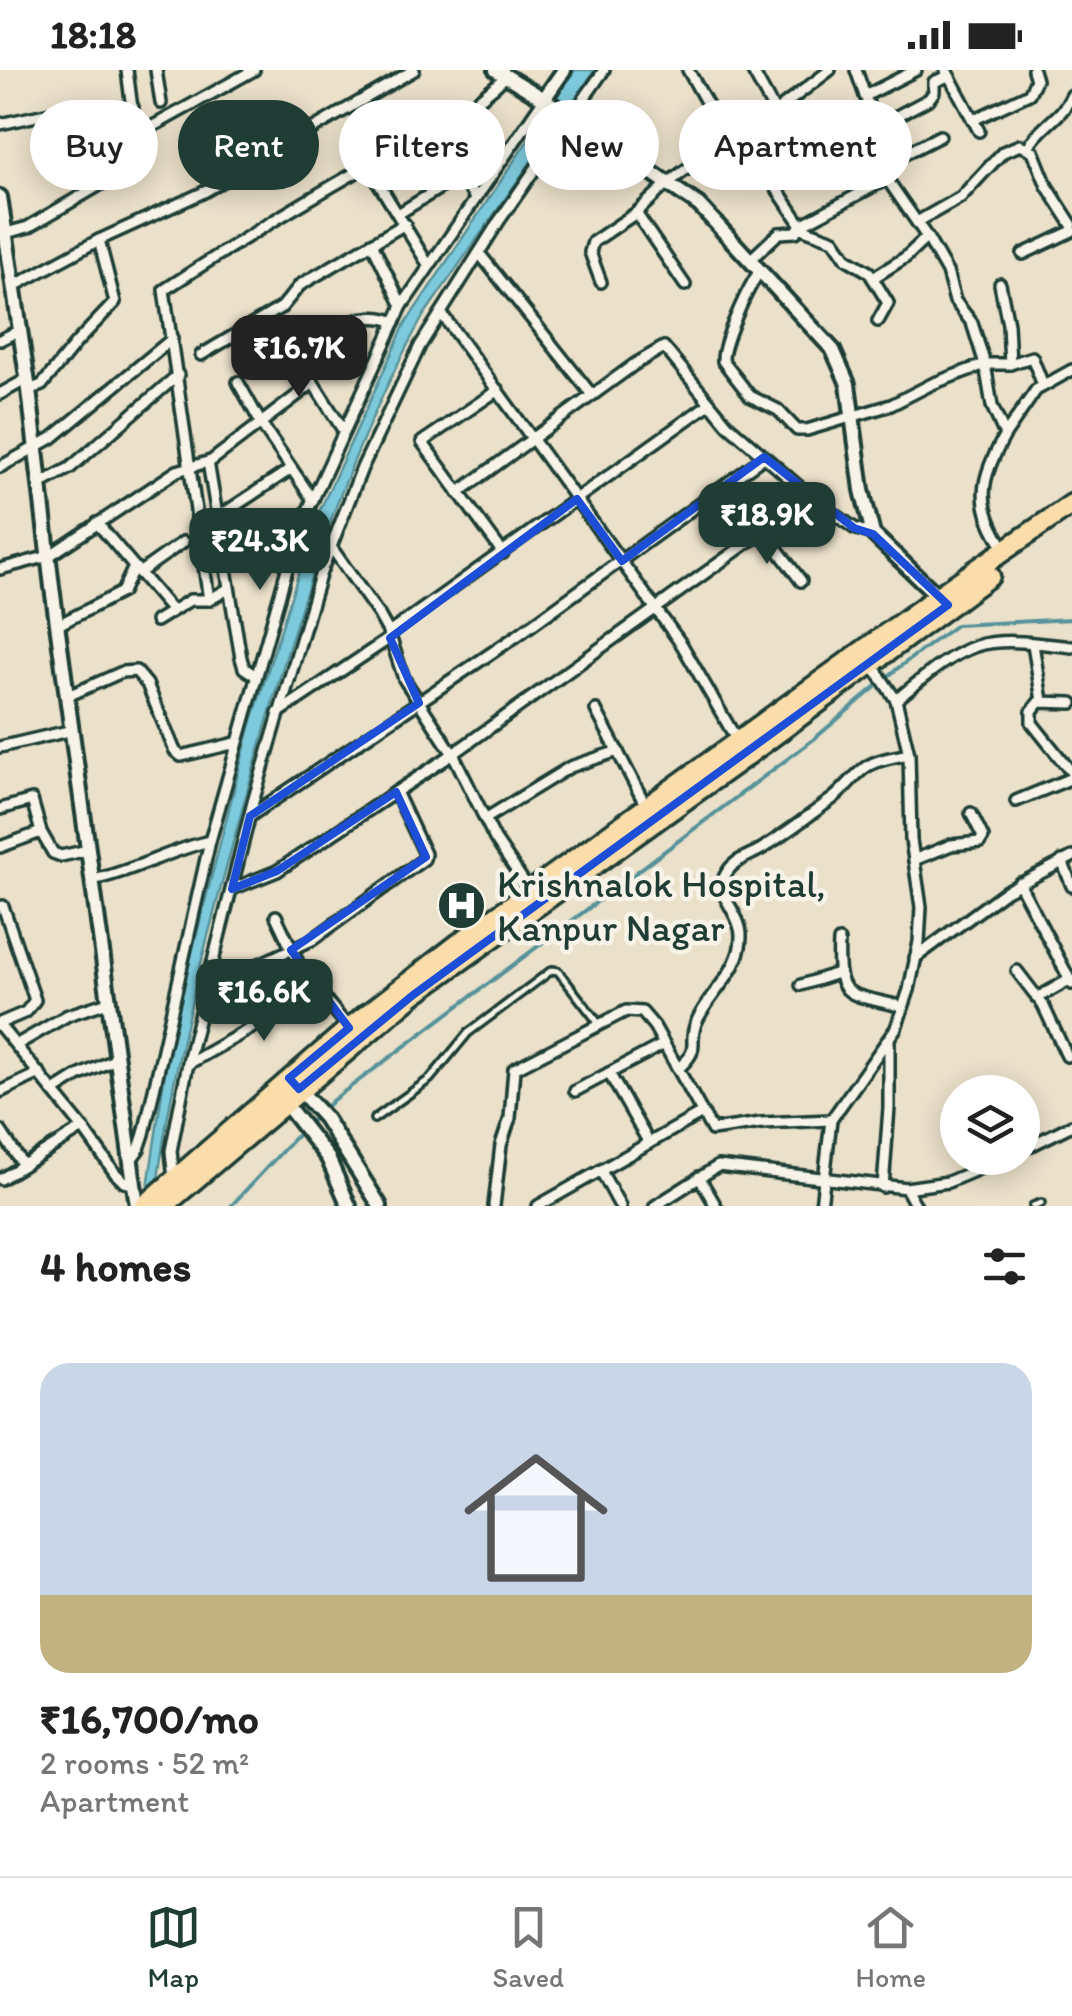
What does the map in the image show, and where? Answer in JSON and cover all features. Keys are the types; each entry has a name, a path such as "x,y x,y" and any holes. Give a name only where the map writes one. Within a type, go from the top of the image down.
{"highway":[{"path":"159,1196 428,984 1072,504"},
{"path":"292,1093 348,1028 530,890 647,808 875,669 943,601 1072,518"}],"street":[{"path":"127,70 132,100"},
{"path":"156,70 161,104"},
{"path":"222,70 224,86"},
{"path":"158,126 254,70"},
{"path":"14,286 100,240 202,193 414,70"},
{"path":"582,100 604,70"},
{"path":"688,70 705,100"},
{"path":"752,70 768,100"},
{"path":"791,100 830,70"},
{"path":"856,70 866,100"},
{"path":"865,96 916,70"},
{"path":"973,120 1029,94 1036,80 1033,70"},
{"path":"547,100 562,71"},
{"path":"479,100 490,93 502,73 544,100"},
{"path":"912,108 928,99 934,92 934,82 947,73 980,131"},
{"path":"1028,147 1041,128 1065,112 1072,95"},
{"path":"0,124 30,118"},
{"path":"130,1161 144,1134 236,743 287,569 313,500 402,306 525,130"},
{"path":"912,150 940,136"},
{"path":"917,222 961,197 1003,152 1020,145 1028,147 1072,228 1024,254"},
{"path":"602,282 590,248 596,239 636,213 679,175"},
{"path":"659,177 711,215 832,350 848,384 862,490 873,534"},
{"path":"211,598 164,290 339,183"},
{"path":"3,906 36,1000 26,1012 0,1024 114,1173 124,1182 159,1196 173,1170 172,1150 188,1064 250,816 331,547 389,406 442,313 525,184"},
{"path":"6,233 28,227 92,190"},
{"path":"383,190 429,266"},
{"path":"398,214 436,190"},
{"path":"470,190 475,198"},
{"path":"778,190 801,226 829,237 848,260 874,278 888,303 878,321"},
{"path":"867,190 796,232 779,233 755,265 723,350 726,368 750,396 778,410 797,430 892,405 984,364 1010,364 1034,357 1043,385"},
{"path":"895,190 927,237 947,272 956,301 972,323 992,406 1005,435"},
{"path":"0,198 6,233 6,269 14,286 28,384 134,1184"},
{"path":"636,213 684,285"},
{"path":"201,355 282,307 300,284 405,224"},
{"path":"874,278 927,237"},
{"path":"0,394 28,384 42,385 115,302 100,240"},
{"path":"372,243 402,306"},
{"path":"479,253 592,395"},
{"path":"1000,284 1010,364"},
{"path":"442,313 682,645 742,748"},
{"path":"309,332 336,328 372,315 395,322"},
{"path":"0,340 20,330"},
{"path":"0,468 36,448 172,339"},
{"path":"290,346 343,430"},
{"path":"458,492 664,347 709,404 764,457 854,528 873,534 943,601"},
{"path":"1006,550 988,517 983,498 986,473 1025,403 1043,385 1072,370"},
{"path":"40,484 70,468 178,375"},
{"path":"238,382 313,500"},
{"path":"0,568 49,556 177,471 208,462 312,384"},
{"path":"498,390 422,442 503,553"},
{"path":"278,713 709,404"},
{"path":"250,816 419,703 764,457"},
{"path":"208,462 241,658 244,668 256,676"},
{"path":"200,529 291,468"},
{"path":"232,889 277,871 396,792 811,497"},
{"path":"98,524 172,610"},
{"path":"764,531 801,581"},
{"path":"58,625 122,592 136,570 184,542"},
{"path":"331,547 390,636 394,658 452,754 484,819 530,890"},
{"path":"156,621 194,599 211,598 227,590"},
{"path":"1032,644 1042,701"},
{"path":"894,696 964,651 980,645 1072,646"},
{"path":"821,1206 831,1120 888,1040 903,1008 915,958 921,907 914,860 909,754 894,696 875,669"},
{"path":"70,695 122,672 136,671 147,684 175,751 181,756 236,743"},
{"path":"1016,801 1072,776 1032,722 1032,710 1042,701 1072,703"},
{"path":"596,710 647,808"},
{"path":"0,747 73,730"},
{"path":"484,819 558,773 618,751"},
{"path":"678,1070 693,1053 695,1024 734,966 739,951 742,936 738,916 721,890 729,868 832,798 864,768 909,754"},
{"path":"207,988 326,930 424,859 419,838 396,792"},
{"path":"0,809 32,800 42,832 56,855 88,850"},
{"path":"914,860 951,845 982,840 972,812"},
{"path":"0,847 42,832"},
{"path":"92,880 119,875 182,847 210,841"},
{"path":"915,958 1019,883 1067,859 1072,886"},
{"path":"1019,883 1070,982 1037,998"},
{"path":"276,916 302,971 348,1028"},
{"path":"838,941 842,986 903,1008"},
{"path":"1017,971 1037,998 1067,1056"},
{"path":"801,985 838,973"},
{"path":"188,1064 317,986"},
{"path":"16,1045 55,1021 108,1002"},
{"path":"494,1206 501,1146 510,1118 514,1069 626,1011 636,1010 646,1016 712,1130 734,1125 831,1120"},
{"path":"883,1187 889,1108 888,1040"},
{"path":"575,1091 664,1044"},
{"path":"54,1092 116,1059"},
{"path":"609,1072 650,1143"},
{"path":"0,1092 40,1073"},
{"path":"292,1093 298,1118 328,1158 349,1206"},
{"path":"292,1093 326,1118 380,1206"},
{"path":"538,1206 702,1113"},
{"path":"1040,1141 1072,1125"},
{"path":"1,1180 83,1128"},
{"path":"0,1130 24,1166"},
{"path":"655,1206 712,1168 724,1166 906,1188 948,1182 964,1175"},
{"path":"601,1171 620,1206"},
{"path":"700,1177 716,1206"},
{"path":"906,1188 916,1206"}],"lane":[{"path":"374,1119 430,1079 468,1034 552,970 558,972 600,1025"},
{"path":"1033,1206 1041,1202"}],"highlighted area":[{"path":"764,457 854,528 873,534 948,605 413,995 299,1089 289,1078 349,1028 291,950 426,857 396,792 277,871 232,889 250,816 419,703 390,638 577,499 622,561"}],"water":[{"path":"575,70 595,70 574,100 555,100"},
{"path":"525,145 525,170 424,315 394,371 322,544 208,934 184,1034 157,1186 147,1194 170,1038 250,727 315,521 405,324 495,190 505,190 505,175"}],"waterway":[{"path":"308,1125 333,1100 814,739 956,625 1072,619"},
{"path":"231,1206 301,1131"}],"place":[{"name":"Krishnalok Hospital, Kanpur Nagar","path":"462,906"}]}
